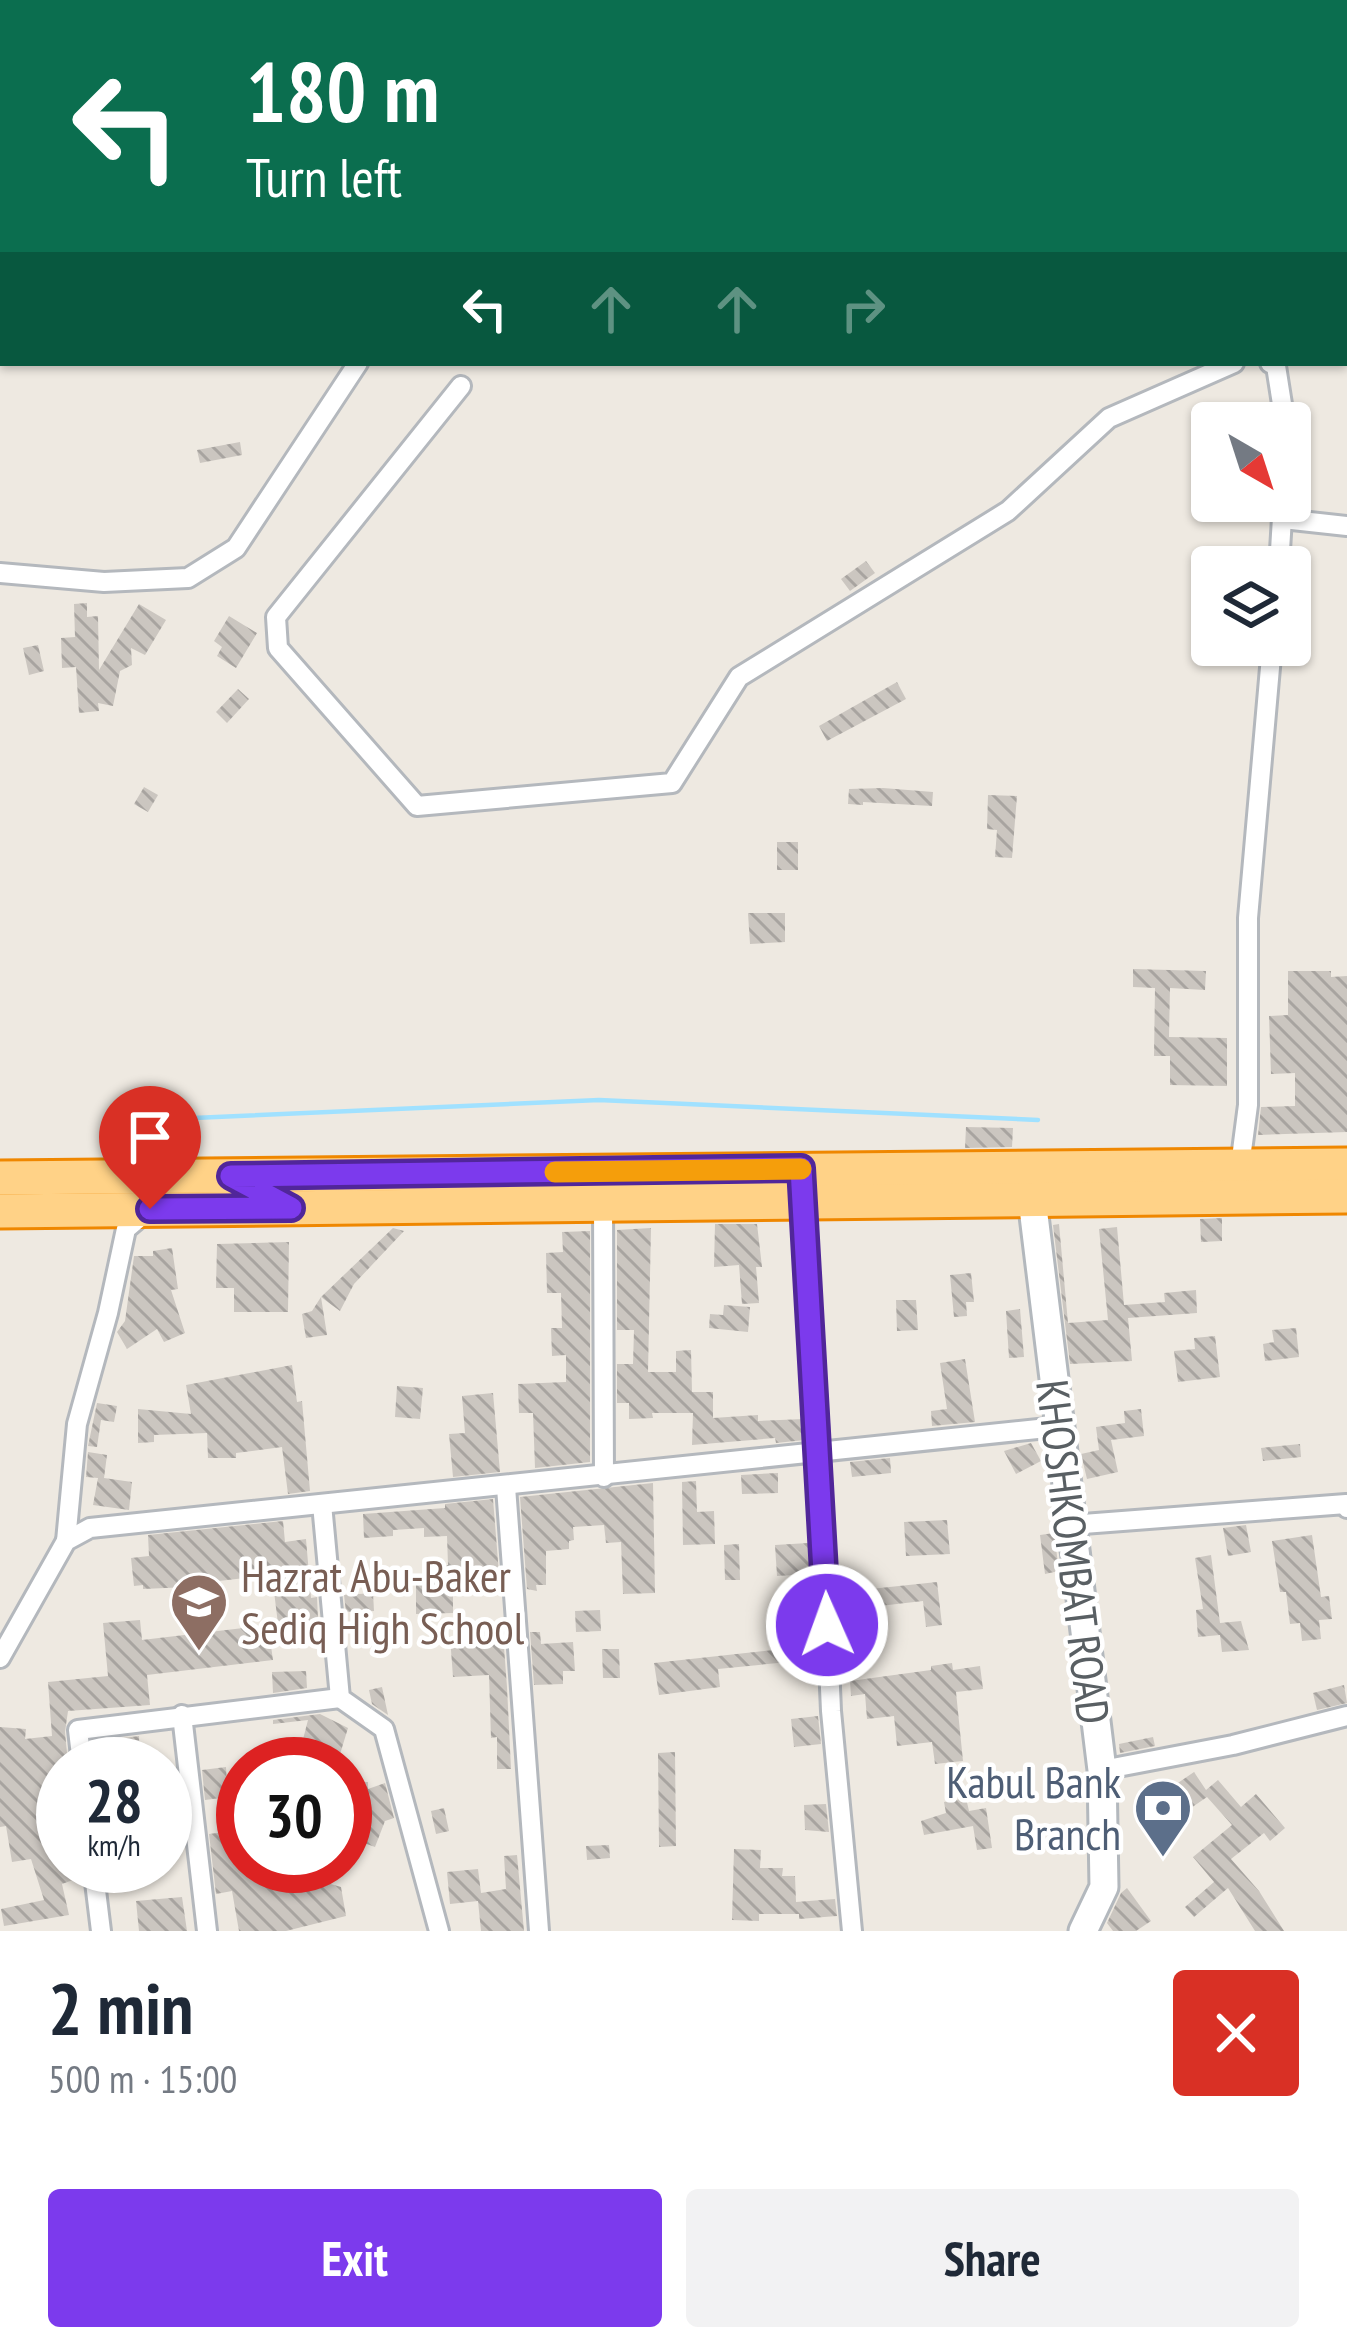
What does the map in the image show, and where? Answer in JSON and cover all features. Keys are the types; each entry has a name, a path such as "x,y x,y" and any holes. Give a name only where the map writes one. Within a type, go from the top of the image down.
{"highway":[{"path":"1030,1184 1240,1166 1347,1165"},
{"path":"0,1210 145,1193 231,1176 602,1187 1030,1184 1347,1196"},
{"path":"231,1176 291,1208"},
{"path":"0,1178 40,1178 291,1208 602,1187"}],"street":[{"path":"0,573 104,582 188,578 236,548 356,366"},
{"path":"460,386 276,617 278,648 417,806 672,783 739,677 1008,511 1109,418 1227,366"},
{"path":"1276,366 1282,402"},
{"path":"1311,517 1347,526"},
{"path":"1240,1166 1248,1105 1248,918 1270,666"},
{"name":"KHOSHKOMBAT ROAD","path":"1030,1184 1102,1770 1104,1887 1082,1931"},
{"path":"802,1185 831,1711 853,1931"},
{"path":"602,1187 604,1477"},
{"path":"0,1658 66,1540 77,1424 126,1229 145,1193"},
{"path":"66,1540 90,1528 1057,1427"},
{"path":"506,1487 539,1931"},
{"path":"322,1504 340,1698"},
{"path":"1070,1525 1346,1504 1347,1508"},
{"path":"79,1737 78,1730 340,1698 384,1729 439,1931"},
{"path":"182,1715 207,1931"},
{"path":"1102,1770 1233,1745 1347,1716"},
{"path":"96,1893 101,1931"}],"building":[{"path":"240,442 242,455 200,463 197,450"},
{"path":"866,561 875,573 850,591 841,579"},
{"path":"87,603 87,617 98,616 99,670 139,604 166,620 145,655 131,648 132,665 120,671 113,706 98,703 99,711 79,713 76,667 62,668 61,638 75,637 74,604"},
{"path":"229,616 257,633 236,668 217,656 222,647 214,641"},
{"path":"38,645 44,671 29,675 23,648"},
{"path":"897,682 906,699 827,741 819,726"},
{"path":"238,689 249,699 227,723 216,712"},
{"path":"144,787 158,795 148,812 134,804"},
{"path":"849,789 933,792 932,806 848,804"},
{"path":"988,795 1017,796 1012,858 995,857 997,830 987,829"},
{"path":"777,842 798,842 798,870 777,870"},
{"path":"748,913 785,913 785,942 750,944"},
{"path":"1133,969 1206,971 1205,990 1170,988 1169,1037 1227,1038 1227,1086 1170,1085 1170,1056 1154,1056 1155,988 1133,987"},
{"path":"1288,971 1331,971 1331,977 1347,976 1347,1132 1258,1135 1261,1107 1295,1106 1295,1073 1271,1074 1269,1016 1288,1015"},
{"path":"966,1127 1013,1128 1012,1147 965,1148"},
{"path":"1222,1218 1222,1241 1201,1242 1200,1219"},
{"path":"715,1224 757,1224 762,1267 756,1267 759,1303 742,1304 739,1265 714,1267"},
{"path":"1059,1224 1068,1323 1108,1320 1099,1229 1117,1227 1124,1305 1165,1302 1164,1293 1196,1290 1197,1313 1128,1318 1132,1361 1070,1364 1053,1225"},
{"path":"393,1228 404,1231 354,1284 340,1311 321,1297"},
{"path":"651,1228 648,1372 676,1372 676,1351 691,1350 692,1392 713,1392 713,1418 804,1419 805,1440 692,1445 693,1413 652,1413 653,1418 629,1419 629,1403 617,1403 617,1364 633,1364 634,1330 617,1330 617,1230"},
{"path":"590,1231 590,1462 535,1468 533,1413 519,1413 518,1384 566,1382 566,1355 552,1356 551,1328 562,1328 561,1293 547,1293 546,1253 563,1252 562,1232"},
{"path":"289,1242 288,1312 234,1312 234,1288 216,1288 217,1244"},
{"path":"172,1248 178,1289 171,1290 185,1333 164,1342 157,1329 127,1349 117,1332 125,1321 134,1256 153,1256 153,1251"},
{"path":"971,1273 974,1302 966,1302 967,1316 954,1317 950,1275"},
{"path":"321,1297 327,1335 306,1338 302,1314 312,1311"},
{"path":"896,1300 916,1300 918,1330 897,1331"},
{"path":"724,1305 750,1307 748,1332 709,1328 710,1314 723,1315"},
{"path":"1020,1309 1024,1357 1009,1358 1006,1311"},
{"path":"1296,1328 1299,1357 1265,1361 1263,1344 1274,1342 1272,1330"},
{"path":"1215,1336 1220,1377 1178,1382 1174,1351 1195,1349 1194,1338"},
{"path":"965,1359 975,1422 932,1426 931,1411 947,1409 940,1363"},
{"path":"292,1365 297,1402 302,1401 310,1491 288,1494 282,1447 236,1453 236,1458 208,1458 207,1433 154,1435 154,1442 138,1443 138,1409 191,1414 186,1385"},
{"path":"397,1386 423,1388 420,1419 395,1417"},
{"path":"493,1393 500,1472 453,1477 449,1434 465,1433 462,1396"},
{"path":"97,1403 117,1406 114,1422 101,1420 97,1447 88,1446"},
{"path":"1141,1409 1144,1436 1111,1440 1118,1472 1087,1479 1081,1454 1099,1450 1096,1427 1125,1423 1124,1411"},
{"path":"1031,1443 1041,1461 1016,1474 1004,1451"},
{"path":"1300,1444 1301,1457 1263,1461 1261,1448"},
{"path":"88,1452 107,1455 104,1478 132,1482 129,1510 93,1505 98,1478 86,1477"},
{"path":"890,1458 891,1473 852,1477 850,1462"},
{"path":"778,1473 778,1493 742,1494 741,1475"},
{"path":"696,1481 697,1512 714,1511 715,1544 683,1545 682,1482"},
{"path":"653,1483 655,1593 623,1594 621,1542 606,1543 604,1525 573,1527 569,1549 546,1551 546,1585 536,1585 537,1591 527,1589 520,1497"},
{"path":"493,1499 500,1586 453,1587 453,1613 416,1614 416,1578 436,1577 435,1565 448,1565 447,1536 424,1537 424,1528 364,1538 363,1514"},
{"path":"947,1520 950,1554 906,1556 904,1522"},
{"path":"283,1521 285,1542 306,1539 319,1641 271,1646 273,1660 147,1675 150,1705 68,1711 65,1737 43,1737 52,1736 48,1682 108,1676 103,1623 140,1620 142,1640 278,1624 272,1575 210,1582 210,1586 134,1586 131,1558 149,1556 148,1535"},
{"path":"1246,1525 1251,1552 1228,1556 1223,1528"},
{"path":"1054,1533 1059,1571 1045,1574 1040,1535"},
{"path":"1312,1535 1321,1597 1329,1596 1332,1619 1319,1620 1321,1639 1302,1641 1300,1623 1290,1624 1286,1592 1280,1592 1272,1541"},
{"path":"808,1543 810,1574 777,1576 775,1545"},
{"path":"739,1544 740,1580 725,1580 724,1545"},
{"path":"1211,1555 1220,1623 1241,1621 1249,1650 1222,1652 1220,1635 1198,1637 1196,1610 1203,1609 1195,1558"},
{"path":"839,1572 856,1573 856,1592 839,1592"},
{"path":"937,1582 942,1625 926,1627 923,1601 862,1608 861,1590"},
{"path":"373,1593 374,1611 346,1612 344,1595"},
{"path":"600,1610 601,1631 576,1632 575,1611"},
{"path":"813,1621 816,1667 788,1670 788,1662 718,1669 720,1687 659,1695 654,1663 801,1647 799,1622"},
{"path":"530,1632 540,1632 541,1644 573,1642 575,1671 563,1671 563,1684 534,1685"},
{"path":"503,1634 511,1769 497,1769 489,1675 453,1677 450,1637"},
{"path":"602,1649 619,1649 620,1678 603,1678"},
{"path":"952,1663 953,1670 980,1666 983,1689 956,1692 963,1761 935,1764 932,1742 897,1746 894,1716 867,1719 865,1694 851,1696 850,1681"},
{"path":"306,1671 307,1688 273,1693 272,1672"},
{"path":"1344,1685 1347,1703 1317,1710 1313,1693"},
{"path":"382,1687 388,1715 372,1704 369,1690"},
{"path":"320,1714 348,1728 345,1737 304,1737 308,1720 273,1724 273,1720"},
{"path":"818,1716 821,1744 794,1747 791,1719"},
{"path":"0,1727 26,1729 25,1739 36,1738 36,1875 31,1859 12,1862 6,1826 0,1827"},
{"path":"1153,1737 1155,1746 1120,1753 1119,1744"},
{"path":"675,1752 676,1846 659,1847 658,1753"},
{"path":"216,1768 216,1799 205,1800 202,1770"},
{"path":"1194,1772 1206,1790 1218,1780 1241,1807 1256,1794 1285,1828 1270,1841 1264,1833 1231,1859 1284,1931 1255,1931 1228,1888 1194,1917 1185,1907 1214,1882 1193,1857 1232,1825 1207,1797 1188,1810 1172,1787"},
{"path":"385,1783 394,1818 385,1821 375,1847 372,1788"},
{"path":"966,1798 969,1811 986,1808 992,1848 977,1850 973,1826 924,1835 921,1821 946,1813 944,1802"},
{"path":"826,1804 829,1832 805,1830 804,1805"},
{"path":"444,1808 449,1831 436,1834 431,1811"},
{"path":"216,1833 216,1893 221,1893 216,1894 209,1834"},
{"path":"609,1845 610,1858 587,1860 586,1846"},
{"path":"734,1849 761,1850 760,1868 783,1868 782,1876 795,1876 796,1902 835,1899 837,1916 799,1919 799,1914 759,1914 759,1921 732,1920"},
{"path":"517,1855 524,1931 481,1931 478,1901 450,1904 447,1872 478,1869 481,1893 506,1889 504,1856"},
{"path":"1127,1888 1151,1921 1136,1931 1113,1931 1107,1923"},
{"path":"42,1893 64,1893 69,1915 4,1926 1,1909 44,1900"},
{"path":"232,1893 342,1893 346,1916 286,1931 239,1931"},
{"path":"182,1897 187,1931 139,1931 136,1901"}],"waterway":[{"path":"125,1121 599,1100 1038,1120"}],"slow traffic":[{"path":"555,1172 801,1169"}],"place":[{"name":"Hazrat Abu-Baker Sediq High School","path":"199,1653"},
{"name":"Kabul Bank Branch","path":"1163,1859"}],"route":[{"path":"150,1209 291,1208 231,1176 801,1168 827,1625"}]}
